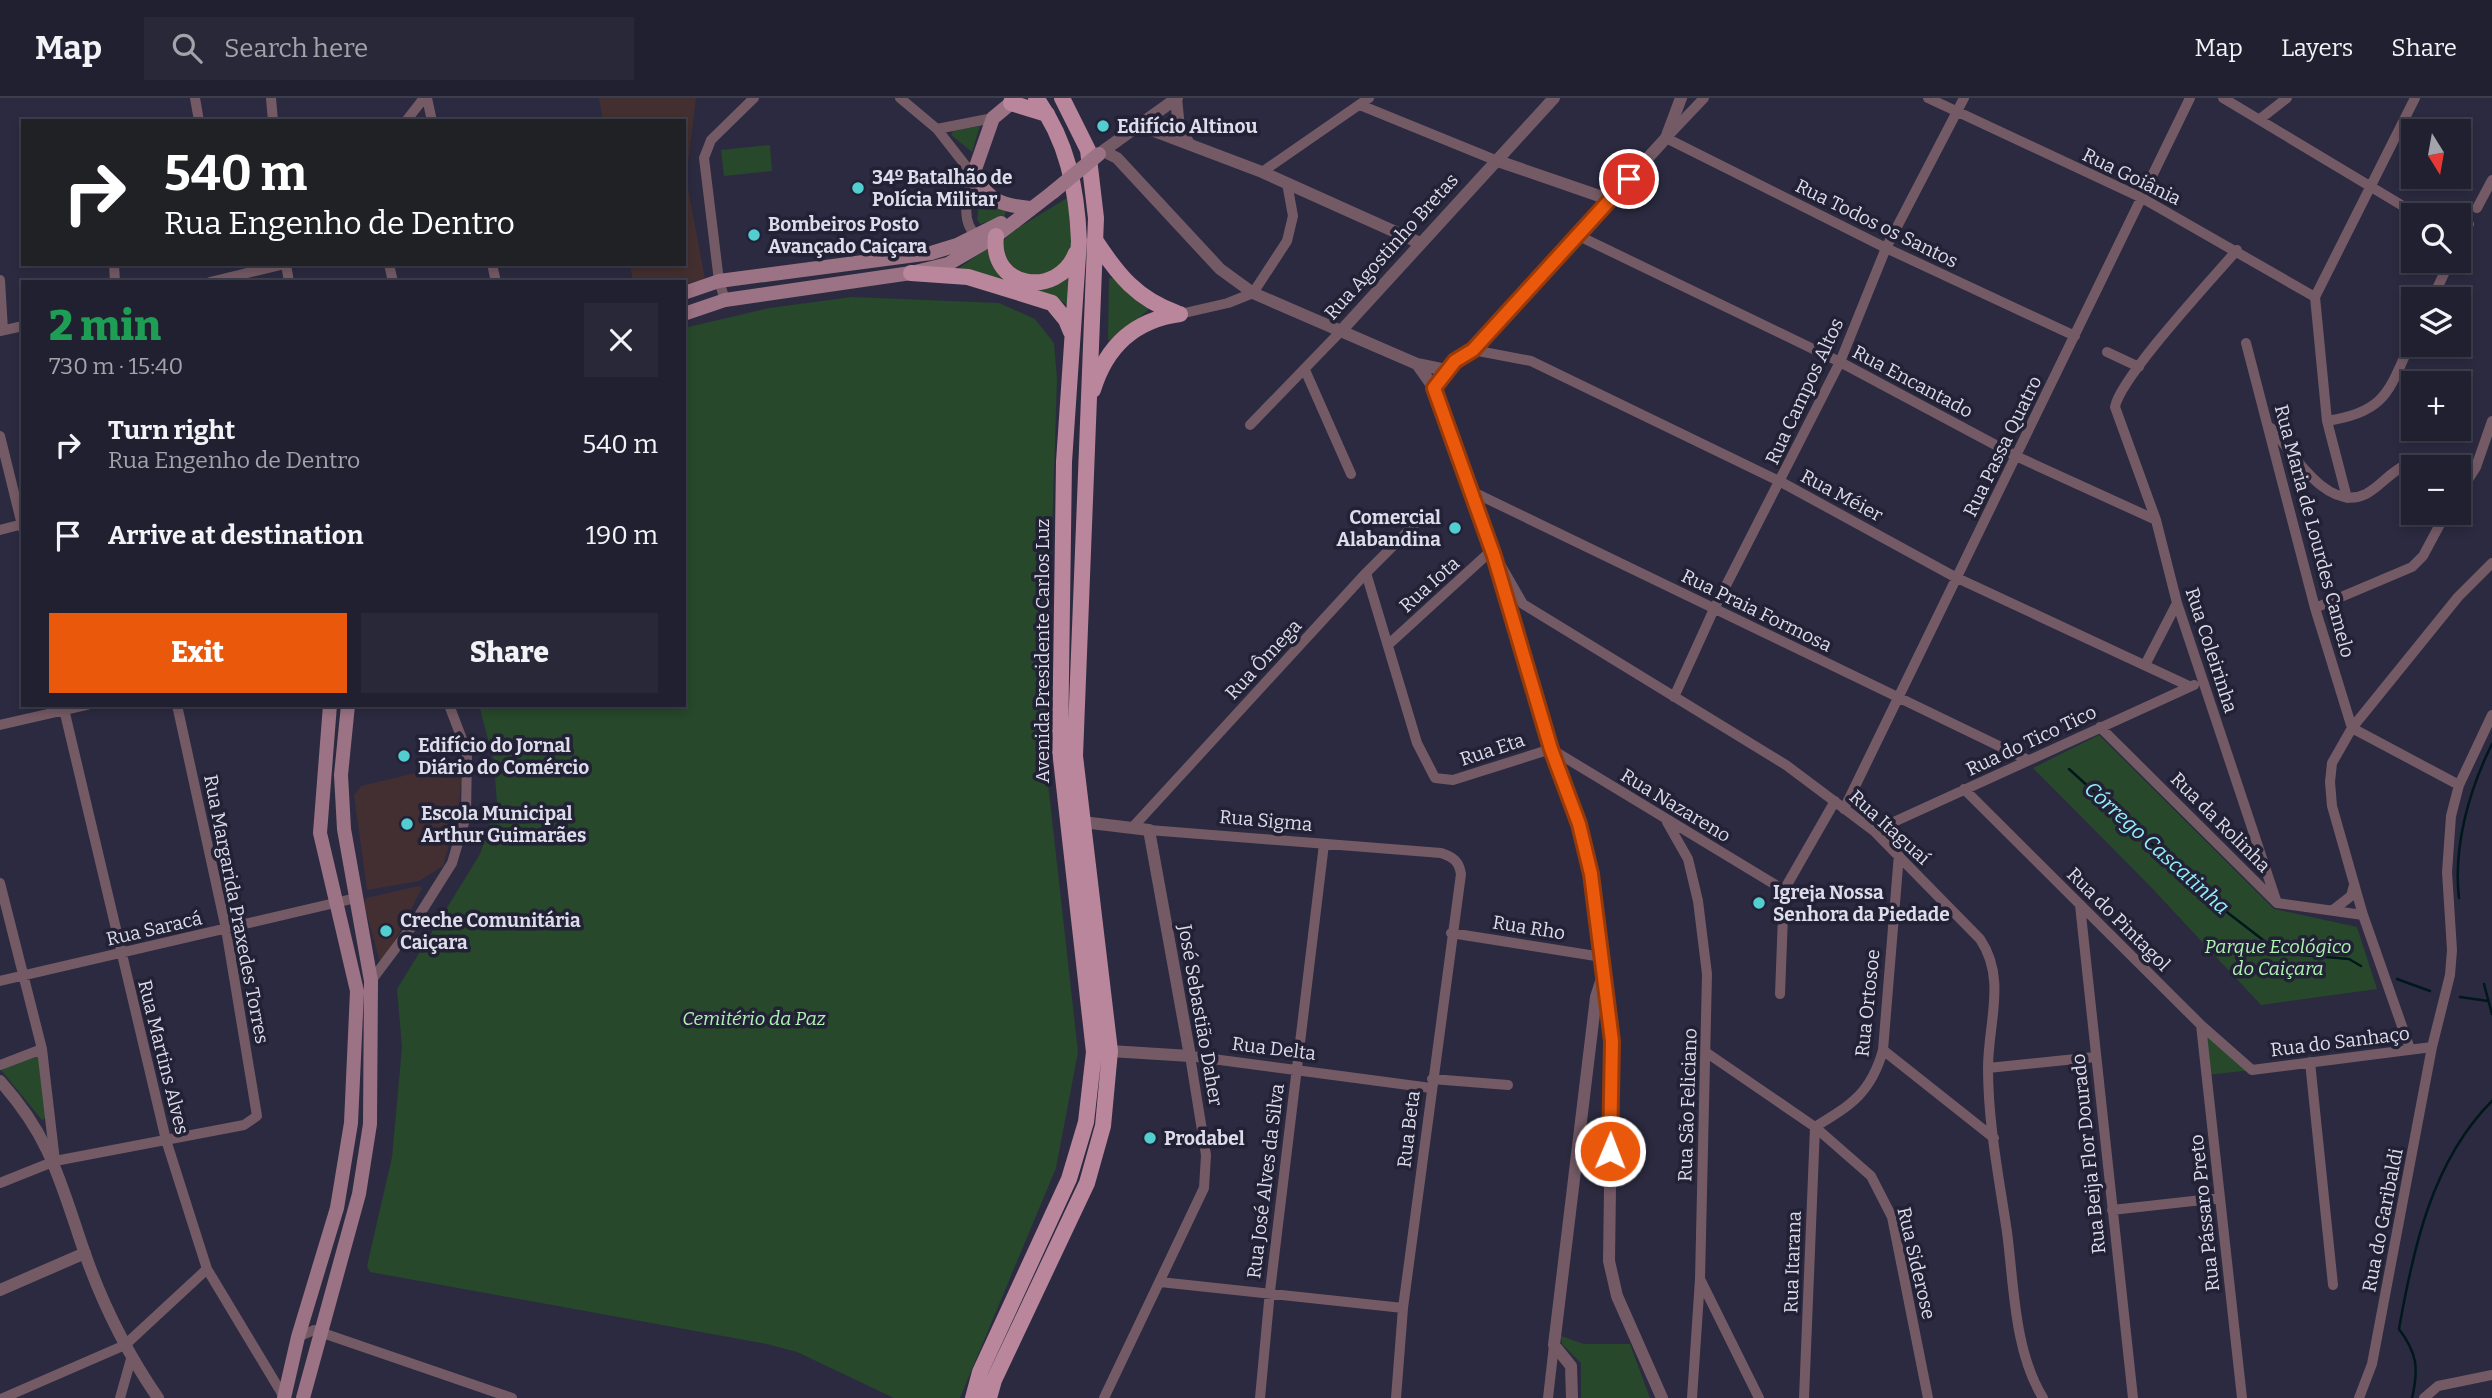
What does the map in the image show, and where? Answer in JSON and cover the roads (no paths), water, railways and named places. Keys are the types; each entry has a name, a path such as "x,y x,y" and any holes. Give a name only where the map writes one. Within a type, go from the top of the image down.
{"main road":[{"name":"Avenida Presidente Carlos Luz","path":"973,1398 980,1372 1069,1179 1086,1122 1094,1052 1074,821 1087,412 1087,240 1067,156 1048,114 1036,98"},
{"name":"Avenida Presidente Carlos Luz","path":"989,1398 994,1380 1087,1183 1103,1126 1110,1051 1074,821 1060,750 1064,462 1072,334 1095,190 1088,150 1062,98"},
{"path":"1030,208 999,203 985,192 973,175 993,118 1012,100 1048,114"},
{"path":"686,313 725,300 911,273 948,264 996,236 1101,152"},
{"path":"686,292 719,281 931,253 977,236 1030,208"},
{"path":"996,236 994,252 1001,268 1019,281 1037,283 1063,272 1087,240 1139,296 1180,314"},
{"path":"911,273 968,277 1052,303 1066,320 1072,334"},
{"path":"1087,412 1097,376 1112,349 1140,326 1180,314"},
{"path":"303,1398 359,1194 370,1125 371,982 344,829 341,775 348,707"},
{"path":"284,1397 298,1337 337,1208 351,1123 357,991 320,833 328,712 345,721"}],"street":[{"path":"195,98 199,119"},
{"path":"271,98 273,119"},
{"path":"409,119 425,98"},
{"path":"425,98 431,119"},
{"path":"725,300 719,281 704,158 710,140 754,98"},
{"path":"900,98 937,129 973,175 966,222 977,236"},
{"path":"1101,152 1177,98"},
{"path":"1177,98 1179,128 1188,142"},
{"name":"Rua Agostinho Bretas","path":"1254,422 1554,98"},
{"path":"1665,138 1681,98"},
{"path":"1434,388 1446,370 1473,350 1704,98"},
{"name":"Rua Goiânia","path":"1928,98 2142,198 2315,297"},
{"name":"Rua Campos Altos","path":"1674,697 1714,609 1840,362 1886,248 1964,98"},
{"name":"Rua Passa Quatro","path":"1784,890 1839,805 1897,697 1955,577 2018,457 2190,98"},
{"path":"2223,98 2401,205"},
{"path":"2260,119 2287,98"},
{"path":"2347,498 2327,421 2315,297 2414,98"},
{"path":"1262,172 1364,102 1495,160 1611,200"},
{"path":"937,129 993,118"},
{"path":"1138,125 1262,172 1420,243"},
{"name":"Rua Todos os Santos","path":"1665,138 1886,248 2075,336"},
{"path":"1117,158 1118,139"},
{"path":"1101,152 1117,158 1220,269 1253,293 1417,364 1446,370"},
{"path":"2477,208 2492,180"},
{"path":"1180,314 1204,310 1253,293 1287,241 1293,216 1287,183"},
{"name":"Rua Encantado","path":"1578,236 1840,362 2018,457 2156,520"},
{"path":"2108,352 2139,367 2236,250"},
{"path":"226,266 228,278"},
{"path":"219,280 278,266"},
{"path":"0,280 2,330 21,326"},
{"name":"Rua Maria de Lourdes Camelo","path":"2246,343 2315,608 2352,728"},
{"name":"Rua Méier","path":"1473,350 1531,361 1781,482 1955,577 2189,686"},
{"path":"2327,421 2355,417 2369,411 2390,386 2404,357"},
{"path":"1417,364 1434,388 1493,553 1551,749 1579,824 1591,874 1612,1041 1609,1261 1616,1296 1662,1398"},
{"name":"Rua Coleirinha","path":"2139,367 2120,393 2115,407 2156,520 2177,603 2277,902"},
{"path":"1305,370 1350,474"},
{"path":"2471,475 2492,421"},
{"path":"2269,425 2327,491 2347,498 2363,495 2406,464 2425,461 2476,467"},
{"path":"0,436 21,522"},
{"name":"Rua Praia Formosa","path":"1471,491 2028,760"},
{"name":"Rua Ômega","path":"1132,828 1366,573 1423,516"},
{"path":"2315,608 2412,567 2423,556 2440,525"},
{"path":"0,530 21,526"},
{"name":"Rua Iota","path":"1390,644 1493,553"},
{"name":"Rua Itaguaí","path":"1493,553 1501,562 1523,604 1786,765 1874,831 1980,939 1991,956 1996,977 1988,1068 1994,1138 2022,1342 2043,1398"},
{"path":"2410,1049 2354,884 2332,806 2330,782 2338,749 2352,728 2458,597 2492,563"},
{"path":"1366,573 1390,644"},
{"path":"2145,666 2177,603"},
{"name":"Rua Eta","path":"1390,644 1417,743 1429,770 1443,781 1469,776 1551,749"},
{"name":"Rua do Tico Tico","path":"1874,831 2203,681"},
{"name":"Rua Margarida Praxedes Torres","path":"166,1140 254,1120 257,1111 226,929 177,707"},
{"path":"371,982 413,925 452,863 466,816 467,752 450,707"},
{"path":"0,725 64,708"},
{"name":"Rua Martins Alves","path":"64,708 166,1140 207,1269 284,1397"},
{"name":"Rua do Garibaldi","path":"2359,1398 2372,1364 2432,1047 2450,975 2452,950 2447,872 2451,816 2459,785 2492,715"},
{"name":"Rua da Rolinha","path":"2100,727 2277,902"},
{"path":"2352,728 2459,785"},
{"name":"Rua Nazareno","path":"1551,749 1784,890"},
{"name":"Rua do Pintagol","path":"1964,789 2202,1025 2252,1070"},
{"name":"Rua São Feliciano","path":"1666,820 1688,859 1698,901 1707,974 1707,1053 1692,1398"},
{"name":"Rua Sigma","path":"1074,821 1149,830 1441,853 1452,857 1459,864"},
{"name":"José Sebastião Daher","path":"1104,1398 1197,1208 1207,1172 1190,1056 1149,830"},
{"name":"Rua José Alves da Silva","path":"1260,1398 1270,1292 1324,844"},
{"name":"Rua Ortosoe","path":"1815,1127 1857,1099 1867,1088 1883,1050 1899,854"},
{"name":"Rua Beta","path":"1396,1398 1403,1308 1461,874 1459,864"},
{"path":"0,883 21,975 42,1049 55,1161 85,1253 131,1359 158,1398"},
{"path":"2333,910 2351,896 2354,884"},
{"path":"1780,994 1784,890"},
{"name":"Rua Saracá","path":"0,981 356,898"},
{"path":"2277,902 2364,915"},
{"name":"Rua Beija Flor Dourado","path":"2080,905 2133,1398"},
{"name":"Rua Rho","path":"1451,933 1602,957"},
{"path":"1548,1398 1596,997 1604,971"},
{"name":"Rua Pássaro Preto","path":"2202,1025 2242,1398"},
{"name":"Rua do Sanhaço","path":"2252,1070 2432,1047"},
{"path":"0,1065 42,1049"},
{"path":"1883,1050 1994,1138"},
{"name":"Rua Delta","path":"1110,1051 1190,1056 1296,1070 1432,1083 1508,1085"},
{"name":"Rua Siderose","path":"1707,1053 1815,1127 1871,1176 1892,1217 1928,1398"},
{"path":"1988,1068 2095,1056"},
{"name":"Rua do Garibaldi","path":"2310,1062 2333,1285"},
{"path":"0,1080 25,1108 55,1161"},
{"name":"Rua Itarana","path":"1804,1398 1815,1127"},
{"path":"0,1183 55,1161 166,1140"},
{"path":"2112,1210 2220,1198"},
{"path":"0,1290 85,1253"},
{"path":"3,1398 125,1345 207,1269"},
{"path":"1699,1279 1759,1398"},
{"path":"1160,1282 1403,1308"},
{"path":"298,1337 308,1330 321,1333 512,1398"},
{"path":"1554,1345 1571,1366 1572,1398"},
{"path":"120,1398 131,1359"},
{"path":"2424,1398 2438,1386 2492,1375"}],"waterway":[{"path":"2459,898 2458,859 2465,819 2476,780 2492,744"},
{"name":"Córrego Cascatinha","path":"2069,769 2228,913 2280,953 2349,959 2361,966"},
{"name":"Córrego Cascatinha","path":"2397,979 2430,991"},
{"name":"Córrego Cascatinha","path":"2484,984 2492,1014"},
{"name":"Córrego Cascatinha","path":"2460,997 2488,1001"},
{"path":"2412,1398 2415,1361 2410,1346 2399,1329 2419,1238 2440,1178 2454,1151 2471,1125 2492,1101"}],"place":[{"name":"Edifício Altinou","path":"1103,126"},
{"name":"34º Batalhão de Polícia Militar","path":"858,188"},
{"name":"Bombeiros Posto Avançado Caiçara","path":"754,235"},
{"name":"Comercial Alabandina","path":"1455,528"},
{"name":"Edifício do Jornal Diário do Comércio","path":"404,756"},
{"name":"Escola Municipal Arthur Guimarães","path":"407,824"},
{"name":"Igreja Nossa Senhora da Piedade","path":"1759,903"},
{"name":"Creche Comunitária Caiçara","path":"386,931"},
{"name":"Prodabel","path":"1150,1138"}],"park label":[{"name":"Parque Ecológico do Caiçara","path":"2278,957"},
{"name":"Cemitério da Paz","path":"754,1018"}]}
